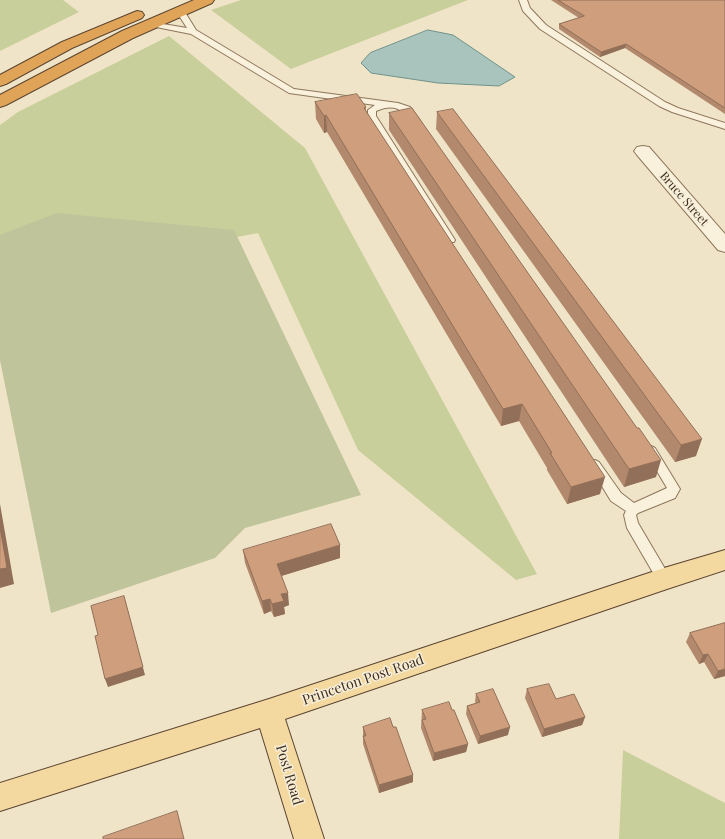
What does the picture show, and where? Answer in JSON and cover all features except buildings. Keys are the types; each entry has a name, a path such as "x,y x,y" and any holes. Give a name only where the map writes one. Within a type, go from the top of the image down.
{"highway":[{"path":"0,81 67,45 175,6 207,0"},
{"path":"0,102 58,70 151,24 175,6"}],"main road":[{"name":"Princeton Post Road","path":"0,797 269,712 664,579 725,560"},
{"name":"Post Road","path":"269,712 309,839"}],"street":[{"name":"Bruce Street","path":"643,152 725,246"}],"lane":[{"path":"523,0 526,9 543,27 662,104 689,115 725,126"},
{"path":"175,6 193,32"},
{"path":"151,24 193,32 292,91 385,104 407,109 421,129"},
{"path":"385,104 372,110 372,116 457,251"},
{"path":"646,443 674,488 670,494 633,509 630,515 632,524 664,579"},
{"path":"590,457 616,497 633,509"}],"green space":[{"path":"0,0 63,0 79,12 0,51"},
{"path":"241,0 468,0 291,69 211,10"},
{"path":"169,36 305,148 537,574 516,580 358,450 258,233 135,257 0,247 0,125 18,112"},
{"path":"57,213 234,230 361,495 245,528 215,558 51,613 0,360 0,235"},
{"path":"623,750 725,803 725,839 619,839"}],"water":[{"path":"428,30 453,35 515,77 499,86 438,83 371,73 361,63 370,53"}]}
